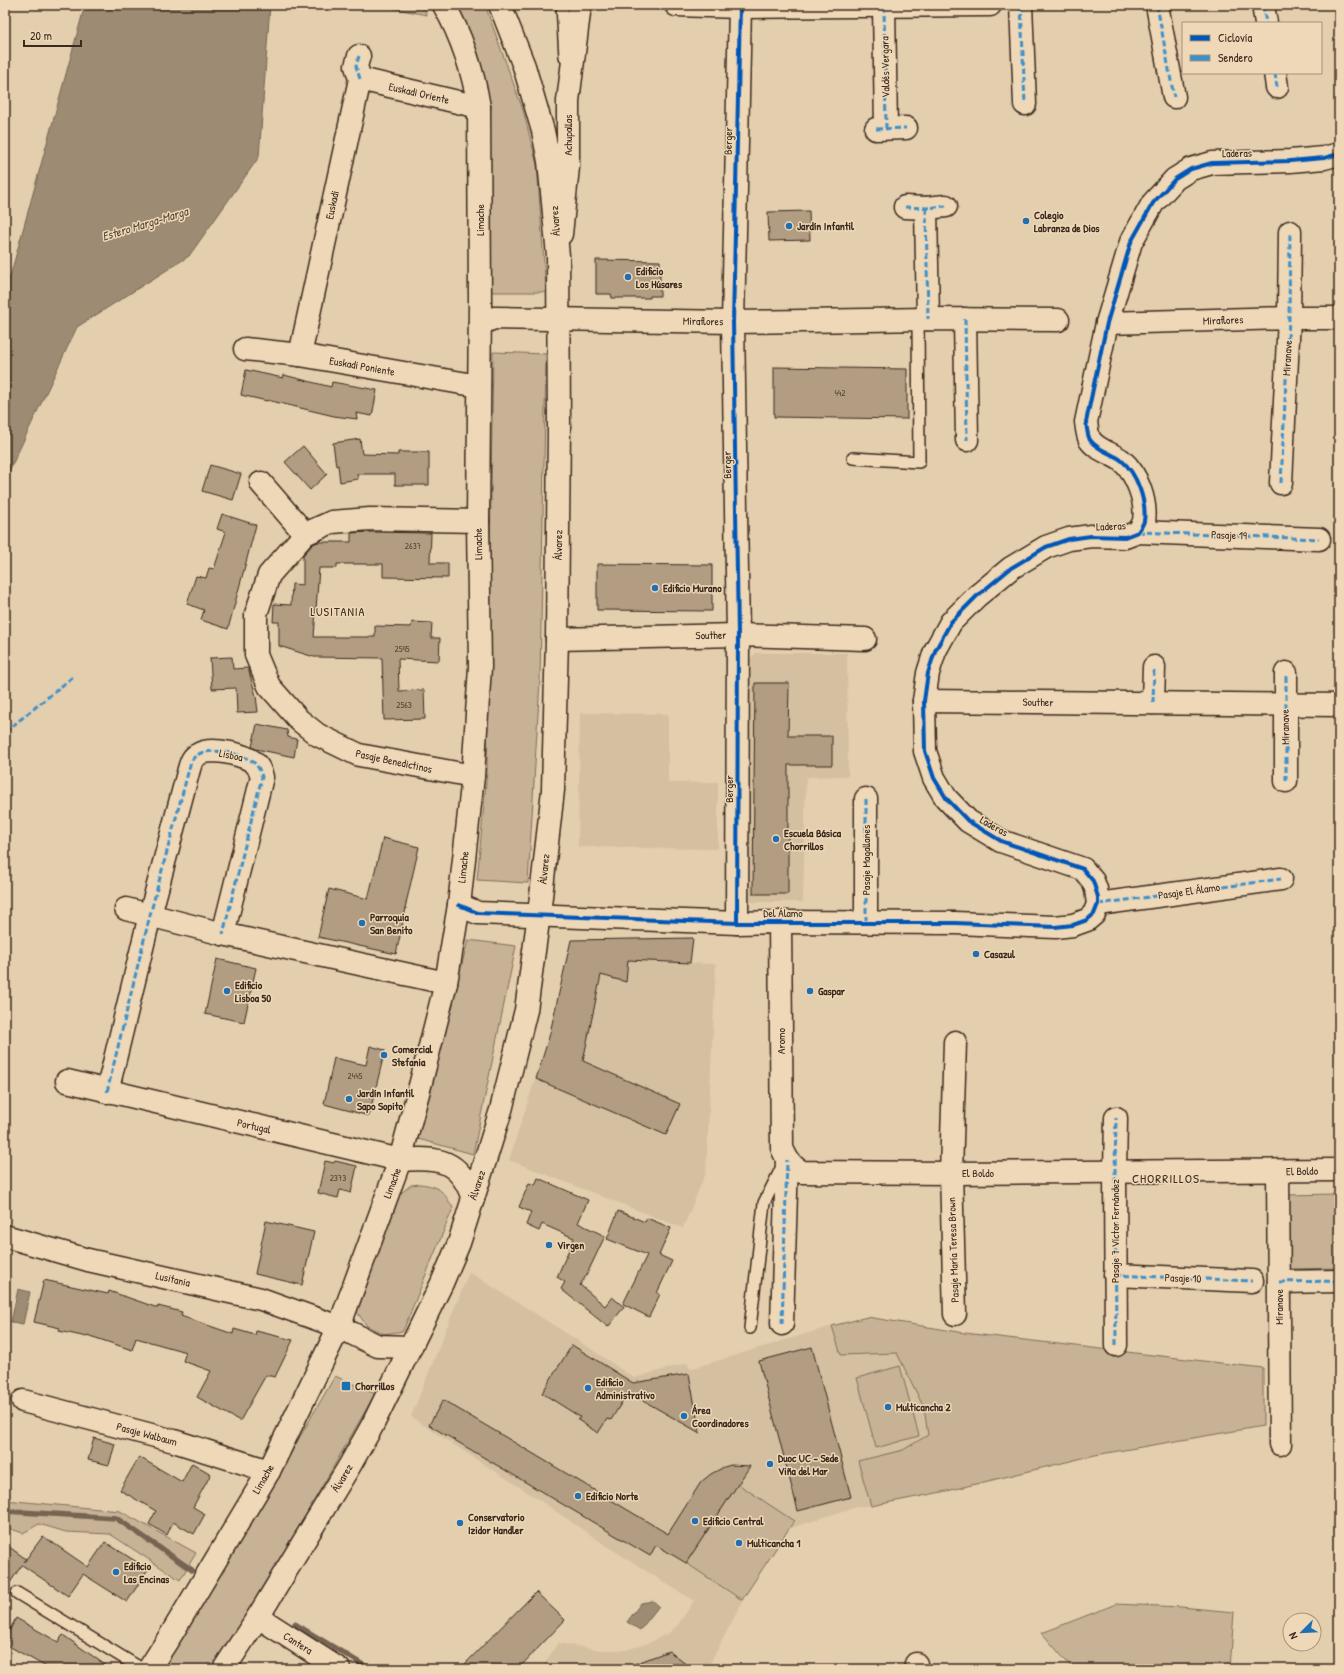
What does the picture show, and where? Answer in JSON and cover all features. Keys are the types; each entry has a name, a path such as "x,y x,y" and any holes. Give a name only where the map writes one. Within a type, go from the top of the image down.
{"street":[{"name":"Limache","path":"149,1669 269,1471 339,1327 400,1160 446,983 459,905 473,776 480,666 478,521 480,324 479,107 464,47 444,5"},
{"name":"Álvarez","path":"224,1669 258,1617 350,1466 372,1426 448,1270 459,1243 501,1110 526,1010 539,914 553,790 557,639 558,265 554,204 549,161 543,131 524,66 500,5"},
{"name":"Achupallas","path":"558,265 568,167 568,102 580,5"},
{"path":"676,5 740,7 979,5"},
{"path":"1021,5 1025,104"},
{"path":"1157,5 1174,96"},
{"path":"1263,5 1266,22"},
{"name":"Valdés Vergara","path":"884,6 889,128"},
{"name":"Berger","path":"737,923 738,634 733,322 740,7"},
{"name":"Euskadi","path":"300,355 360,79 356,66 359,56"},
{"name":"Euskadi Oriente","path":"360,79 479,107"},
{"name":"Laderas","path":"1098,904 1096,889 1093,881 1083,870 1001,841 968,821 946,798 934,778 925,751 924,701 928,673 935,651 951,622 977,596 1011,568 1046,547 1069,539 1091,536 1125,537 1138,532 1144,523 1142,498 1136,481 1129,468 1121,461 1098,448 1091,441 1086,427 1086,422 1106,323 1131,242 1153,204 1174,179 1191,169 1212,163 1290,161 1324,158 1339,154"},
{"path":"923,319 926,207"},
{"name":"Miranave","path":"1281,483 1289,318 1290,232"},
{"name":"Miraflores","path":"480,324 494,318 733,322 923,319 1058,320"},
{"name":"Miraflores","path":"1106,323 1339,318"},
{"path":"965,319 967,440"},
{"name":"Euskadi Poniente","path":"245,350 300,355 479,386"},
{"path":"261,483 305,534"},
{"name":"Pasaje Benedictinos","path":"473,776 359,755 318,735 299,720 268,686 256,655 256,614 269,575 305,534 332,522 370,519 478,521"},
{"name":"Pasaje 19","path":"1138,532 1319,539"},
{"name":"Souther","path":"557,639 738,634 865,639"},
{"path":"1153,703 1154,667"},
{"name":"Miranave","path":"1286,674 1286,781"},
{"name":"Souther","path":"924,701 1339,705"},
{"name":"Lisboa","path":"150,915 192,759 199,753 211,750 246,757 257,765 262,777 222,934"},
{"name":"Pasaje Magallanes","path":"866,799 866,922"},
{"name":"Pasaje El Álamo","path":"1098,904 1281,879"},
{"name":"Del Álamo","path":"459,905 478,913 539,914 737,923 866,922 1055,926 1073,925 1087,920 1094,914 1098,904"},
{"path":"126,909 222,934 446,983"},
{"path":"108,1092 150,915"},
{"name":"Aromo","path":"780,922 781,1134 782,1148 786,1160"},
{"name":"Pasaje María Teresa Brown","path":"955,1042 951,1173 955,1314"},
{"name":"Portugal","path":"67,1082 400,1160 425,1158 447,1164 462,1174 473,1199"},
{"name":"Pasaje 7 Víctor Fernández","path":"1116,1118 1116,1344"},
{"path":"782,1324 786,1160"},
{"name":"El Boldo","path":"786,1160 793,1167 802,1172 951,1173 1339,1170"},
{"name":"Miranave","path":"1278,1171 1280,1444"},
{"name":"Lusitania","path":"13,1238 88,1260 261,1299 339,1327 378,1346 411,1347"},
{"name":"Pasaje 10","path":"1115,1275 1252,1280"},
{"path":"1278,1282 1339,1281"},
{"name":"Pasaje Walbaum","path":"23,1402 174,1441 269,1471"},
{"name":"Cantera","path":"258,1617 339,1669"}],"lane":[{"path":"562,5 568,102"},
{"path":"853,458 919,462 923,319"},
{"path":"750,1328 764,1203 786,1160"},
{"path":"17,1593 142,1669"}],"shaded area":[{"path":"377,5 422,5 427,15"},
{"path":"456,5 485,5 523,110 537,165 546,292 490,292 489,103"},
{"path":"493,352 546,354 540,680 528,883 477,880 487,772"},
{"name":"Escuela Básica Chorrillos","path":"756,653 847,653 848,776 806,777 803,902 748,902 749,660"},
{"path":"580,713 668,714 668,783 718,782 718,849 578,847"},
{"path":"693,938 690,963 716,964 706,1172 683,1228 509,1160 549,1037 571,940"},
{"path":"468,940 516,946 473,1154 418,1139"},
{"path":"420,1184 432,1186 440,1190 453,1208 403,1331 384,1334 367,1326 357,1312 400,1194 411,1185"},
{"path":"1339,1194 1339,1268 1286,1269 1284,1195"},
{"name":"Duoc UC - Sede Viña del Mar","path":"469,1272 582,1343 634,1378 687,1363 690,1369 832,1326 867,1317 965,1333 1263,1368 1263,1426 1095,1455 947,1491 905,1500 852,1508 788,1529 748,1591 707,1669 541,1669 558,1643 601,1650 626,1650 649,1643 669,1633 678,1625 694,1601 605,1545 541,1501 411,1417"},
{"path":"867,1317 965,1333 1263,1368 1263,1426 1095,1455 947,1491 871,1506 858,1461 903,1450 928,1435 924,1408 897,1353 841,1355 832,1326"},
{"name":"Multicancha 2","path":"900,1366 919,1436 876,1448 857,1378"},
{"path":"335,1376 375,1394 253,1607 213,1669 160,1669 217,1581"},
{"name":"Multicancha 1","path":"738,1484 794,1521 742,1600 686,1563"},
{"path":"5,1500 120,1511 196,1553 180,1580 110,1534 66,1532 39,1524 23,1533 5,1527"},
{"path":"1116,1604 1181,1607 1234,1612 1230,1669 1073,1669 1042,1633"}],"water":[{"name":"Estero Marga-Marga","path":"85,5 270,5 259,157 189,256 77,327 5,480 5,295"},
{"path":"18,1289 30,1292 23,1324 11,1322"},
{"path":"653,1601 659,1606 640,1630 627,1622 641,1603"}],"building":[{"name":"Jardín Infantil","path":"809,211 810,240 769,241 768,212"},
{"name":"Edificio Los Húsares","path":"596,260 660,261 660,296 650,296 650,298 612,298 611,294 596,294"},
{"path":"774,367 907,369 907,419 774,417"},
{"path":"246,370 283,378 284,375 331,387 332,382 377,390 372,416 356,413 357,419 334,416 241,395"},
{"path":"360,439 362,454 398,455 398,452 429,452 429,485 395,485 395,474 357,474 358,479 340,482 333,443"},
{"path":"303,446 327,474 310,490 285,462"},
{"path":"210,465 241,474 233,500 202,491"},
{"path":"222,514 256,525 228,629 201,620 204,610 187,604 196,576 206,578 209,568 214,569 226,532 217,529"},
{"path":"351,533 431,533 430,563 448,563 448,578 383,577 383,564 337,564 337,568 319,568 314,637 375,637 375,626 411,627 412,622 432,623 431,638 440,638 439,661 398,659 399,691 424,690 425,719 384,720 382,658 314,657 279,646 279,622 273,622 274,604 291,605 292,584 303,585 303,555 313,544 318,542 351,542"},
{"name":"Edificio Murano","path":"597,564 712,565 712,611 597,610"},
{"path":"232,657 233,669 248,668 256,696 258,712 237,713 236,688 212,689 210,658"},
{"path":"755,683 789,683 788,736 832,736 832,765 788,765 788,894 753,894"},
{"path":"257,724 287,730 288,737 297,739 294,757 252,747"},
{"name":"Parroquia San Benito","path":"383,838 419,847 396,954 318,937 329,889 368,899"},
{"path":"693,938 690,963 628,960 626,982 601,975 583,1061 680,1104 666,1135 536,1079 549,1037 571,940"},
{"name":"Edificio Lisboa 50","path":"217,959 256,968 244,1022 205,1014"},
{"path":"370,1046 385,1050 369,1116 324,1104 334,1058 366,1065"},
{"path":"325,1161 334,1163 335,1161 357,1166 351,1193 340,1190 338,1198 318,1193"},
{"path":"538,1178 588,1200 578,1223 605,1236 586,1276 580,1285 605,1306 612,1297 624,1307 608,1327 561,1289 565,1282 557,1277 574,1238 542,1224 539,1231 526,1225 531,1212 519,1207 529,1183 535,1185"},
{"path":"618,1211 645,1222 647,1218 671,1228 659,1255 672,1261 657,1293 660,1294 649,1317 623,1304 647,1255 607,1239"},
{"path":"266,1221 314,1232 302,1285 255,1274"},
{"path":"44,1280 108,1294 109,1291 158,1308 158,1306 182,1312 181,1316 233,1334 234,1329 255,1335 256,1331 293,1340 275,1377 266,1375 240,1421 197,1397 211,1371 183,1361 186,1352 136,1338 132,1350 87,1335 87,1337 59,1331 60,1328 34,1322"},
{"name":"Edificio Administrativo","path":"572,1345 633,1383 689,1374 700,1433 628,1392 611,1420 607,1419 598,1433 578,1420 580,1417 542,1393"},
{"path":"812,1347 851,1497 798,1511 759,1361"},
{"name":"Edificio Norte","path":"443,1400 668,1534 701,1482 711,1474 724,1467 731,1465 750,1466 686,1563 656,1545 650,1556 429,1425"},
{"path":"94,1438 115,1444 109,1465 88,1460"},
{"path":"139,1457 182,1482 192,1463 211,1474 193,1507 205,1514 194,1534 173,1522 167,1535 149,1524 156,1511 120,1490"},
{"path":"43,1536 88,1567 105,1542 148,1569 127,1602 83,1574 68,1596 22,1565 5,1590 5,1544 26,1559 24,1562"},
{"path":"536,1592 565,1620 518,1669 460,1669"},
{"path":"16,1618 58,1642 63,1635 111,1669 50,1669 5,1644 5,1639"},
{"path":"669,1651 692,1669 624,1669 624,1668"}],"waterway":[{"path":"5,1511 116,1518 192,1570"},
{"path":"295,1624 370,1669"}],"marked path":[{"path":"1021,5 1025,104"},
{"path":"1157,5 1174,97"},
{"path":"1263,5 1266,22"},
{"path":"884,6 886,128"},
{"path":"359,56 356,66 360,79"},
{"path":"1275,74 1277,87"},
{"path":"876,129 906,128"},
{"path":"905,207 926,208 946,206"},
{"path":"926,208 928,319"},
{"path":"1281,483 1289,318 1290,232"},
{"path":"965,319 967,440"},
{"path":"1138,532 1319,539"},
{"path":"1153,703 1154,667"},
{"path":"1286,673 1286,781"},
{"path":"5,732 74,676"},
{"path":"107,1092 150,915 190,764 193,758 197,755 212,751 230,753 247,758 258,767 262,777 223,934"},
{"path":"866,799 866,922"},
{"path":"1098,904 1281,879"},
{"path":"1116,1118 1116,1345"},
{"path":"782,1324 787,1160"},
{"path":"1115,1275 1252,1281"},
{"path":"1279,1282 1339,1281"}],"cycle path":[{"path":"737,923 738,635 733,322 740,7"},
{"path":"459,905 478,913 737,923 955,923 1055,927 1073,925 1087,920 1094,914 1098,904 1098,897 1093,881 1083,869 1001,841 968,821 946,798 934,778 925,751 924,701 928,673 935,651 951,622 977,596 1011,568 1046,547 1069,539 1091,536 1125,537 1138,532 1143,524 1145,513 1144,505 1140,488 1132,472 1121,460 1100,449 1090,440 1086,422 1107,323 1131,242 1153,203 1175,179 1191,169 1212,163 1290,161 1324,158 1339,154"}],"place":[{"name":"Colegio Labranza de Dios","path":"1026,221"},
{"name":"Jardín Infantil","path":"789,226"},
{"name":"Edificio Los Húsares","path":"628,277"},
{"name":"Edificio Murano","path":"655,588"},
{"name":"Escuela Básica Chorrillos","path":"776,839"},
{"name":"Parroquia San Benito","path":"362,923"},
{"name":"Casazul","path":"976,954"},
{"name":"Edificio Lisboa 50","path":"227,991"},
{"name":"Gaspar","path":"810,991"},
{"name":"Comercial Stefania","path":"384,1055"},
{"name":"Jardín Infantil Sapo Sopito","path":"349,1099"},
{"name":"Virgen","path":"549,1245"},
{"name":"Chorrillos","path":"346,1386"},
{"name":"Edificio Administrativo","path":"588,1388"},
{"name":"Multicancha 2","path":"888,1407"},
{"name":"Área Coordinadores","path":"684,1416"},
{"name":"Duoc UC - Sede Viña del Mar","path":"770,1464"},
{"name":"Edificio Norte","path":"578,1496"},
{"name":"Edificio Central","path":"695,1521"},
{"name":"Conservatorio Izidor Handler","path":"460,1523"},
{"name":"Multicancha 1","path":"739,1543"},
{"name":"Edificio Las Encinas","path":"116,1572"}],"district":[{"name":"LUSITANIA","path":"338,612"},
{"name":"CHORRILLOS","path":"1166,1178"}]}
